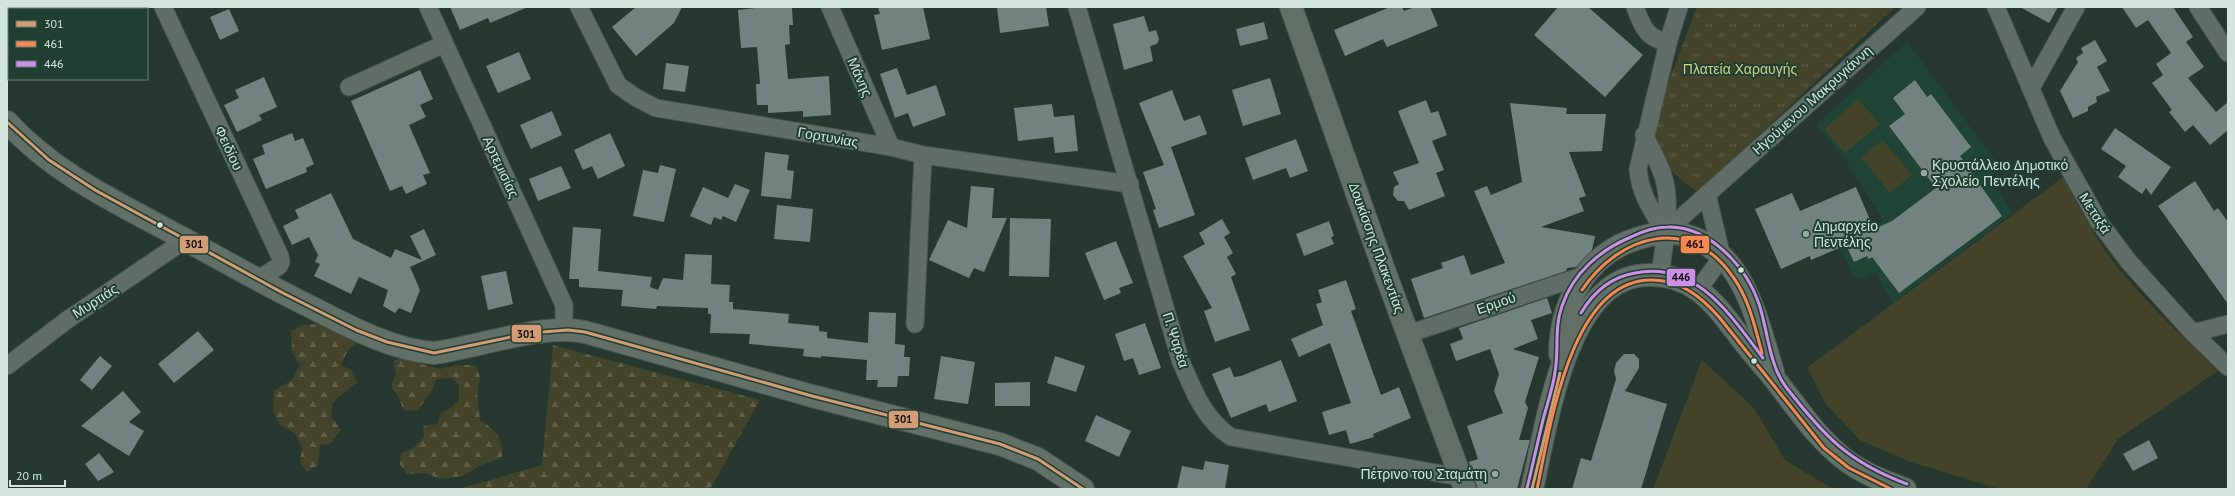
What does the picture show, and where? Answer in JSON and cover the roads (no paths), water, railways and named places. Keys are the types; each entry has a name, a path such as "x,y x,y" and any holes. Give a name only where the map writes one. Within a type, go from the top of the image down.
{"main road":[{"name":"Δουκίσσης Πλακεντίας","path":"1291,7 1462,483"},
{"path":"7,122 41,153 73,177 102,195 257,280 343,324 374,337 419,352 452,350 539,332 564,329 600,335 812,396 1000,444 1038,459 1083,489"},
{"path":"1560,373 1562,324 1571,298 1585,275 1605,255 1629,241 1665,232 1697,240 1722,257 1743,282 1751,300 1776,381"},
{"path":"1532,489 1560,373 1571,341 1589,308 1608,288 1633,277 1660,275 1682,281 1698,290 1726,318 1821,437 1848,462 1869,474 1905,489"}],"street":[{"name":"Φειδίου","path":"163,7 280,256 281,262 279,266 257,280"},
{"name":"Αρτεμισίας","path":"428,7 564,305 564,329"},
{"name":"Γορτυνίας","path":"579,7 618,85 635,97 656,108 891,147 923,155 1130,184"},
{"name":"Μάνης","path":"830,7 891,147"},
{"name":"Π. Ψαρέα","path":"1077,7 1181,362 1198,398 1216,426 1231,437 1462,483"},
{"path":"1635,7 1646,31 1651,37 1668,43"},
{"path":"1665,232 1647,204 1641,190 1638,169 1644,135 1679,7"},
{"name":"Ηγούμενου Μακρυγιάννη","path":"1665,232 1917,7"},
{"name":"Μεταξά","path":"1996,7 2032,88 2052,138 2099,222 2129,262 2193,333 2228,367"},
{"path":"2032,88 2076,7"},
{"path":"2198,7 2228,53"},
{"path":"349,87 444,44"},
{"path":"1644,135 1660,167 1665,183 1665,232 1660,275"},
{"path":"915,324 923,155"},
{"path":"1698,290 1722,257 1707,194"},
{"name":"Μυρτιάς","path":"7,366 73,315 153,264 185,240"},
{"name":"Ερμού","path":"1408,334 1585,275"},
{"path":"2193,333 2228,324"}],"place":[{"name":"Κρυστάλλειο Δημοτικό Σχολείο Πεντέλης","path":"1924,173"},
{"name":"Δημαρχείο Πεντέλης","path":"1806,234"},
{"name":"Πέτρινο του Σταμάτη","path":"1495,474"}],"park label":[{"name":"Πλατεία Χαραυγής","path":"1740,69"}]}
